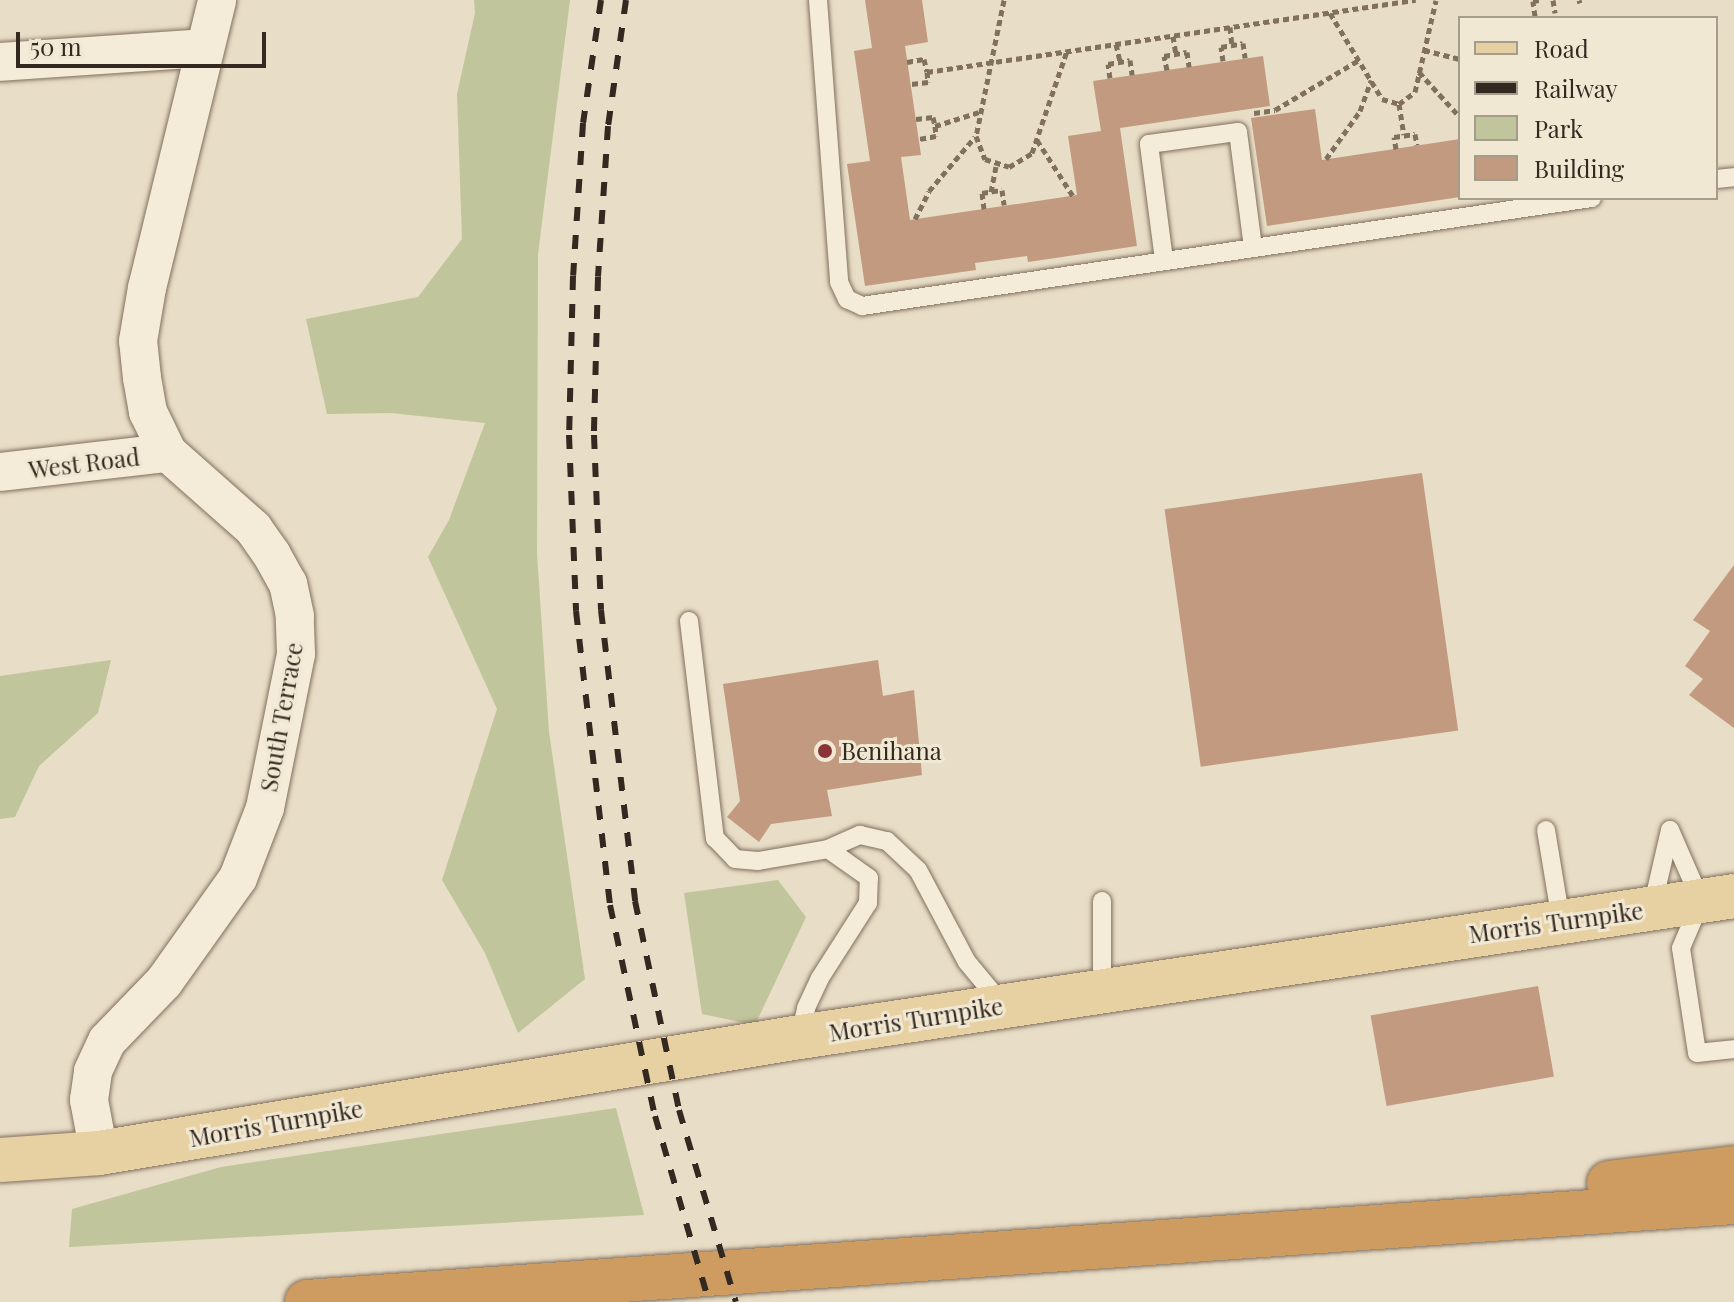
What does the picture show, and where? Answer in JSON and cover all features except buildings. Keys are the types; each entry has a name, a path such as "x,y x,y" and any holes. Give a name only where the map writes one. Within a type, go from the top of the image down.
{"highway":[{"path":"1037,1252 1734,1168"},
{"path":"307,1302 1734,1202"}],"main road":[{"name":"Morris Turnpike","path":"99,1153 1003,1005 1718,898"},
{"path":"0,1160 99,1153"},
{"path":"0,1185 99,1153"}],"street":[{"name":"South Terrace","path":"99,1153 89,1100 93,1071 107,1041 164,982 238,878 265,808 296,654 293,605 272,555 254,529 168,453 148,412 138,341 203,48 217,0"},
{"path":"0,62 203,48"},
{"name":"West Road","path":"0,472 168,453"}],"lane":[{"path":"818,0 839,282 847,299 862,306 1574,200"},
{"path":"1164,260 1149,144 1238,132 1253,247"},
{"path":"689,621 715,838 735,859 758,861 828,849 860,835 887,841 906,855 967,962 1003,1005"},
{"path":"1546,830 1561,921"},
{"path":"1652,908 1670,830 1718,898 1681,948 1697,1053 1734,1049"},
{"path":"800,1037 806,1008 820,978 868,903 869,878 828,849"},
{"path":"1102,901 1102,990"}],"path":[{"path":"1004,0 976,136 977,150 996,166 1023,163 1036,139 1067,51"},
{"path":"927,72 1416,0"},
{"path":"1399,104 1415,92 1436,0"},
{"path":"1535,16 1533,1 1539,0"},
{"path":"1553,0 1555,13"},
{"path":"1330,13 1382,99 1399,104"},
{"path":"1230,27 1232,45"},
{"path":"1173,36 1176,54"},
{"path":"1223,61 1221,47 1243,43 1245,58"},
{"path":"1116,44 1120,62"},
{"path":"1424,50 1458,58"},
{"path":"1167,70 1164,56 1187,52 1189,67"},
{"path":"907,62 924,59 927,72 928,82 911,84"},
{"path":"1110,78 1108,64 1130,60 1132,75"},
{"path":"1252,113 1275,110 1359,60"},
{"path":"1419,72 1458,115"},
{"path":"1326,159 1360,111 1371,80"},
{"path":"1399,104 1404,135"},
{"path":"935,126 980,112"},
{"path":"916,119 933,117 935,126 936,136 919,139"},
{"path":"1396,149 1394,137 1404,135 1415,134 1417,145"},
{"path":"915,219 929,191 976,136"},
{"path":"1036,139 1073,196"},
{"path":"991,192 996,166"},
{"path":"984,209 982,193 1002,190 1004,205"}],"green space":[{"path":"474,0 570,0 538,254 537,554 549,732 585,979 518,1033 485,953 442,880 497,709 428,557 449,520 485,423 391,413 327,414 306,319 418,297 462,239 457,94 475,13"},
{"path":"111,660 98,713 39,766 15,817 0,819 0,676"},
{"path":"778,880 806,917 755,1025 702,1014 684,893"},
{"path":"616,1108 644,1215 69,1247 72,1209 221,1167"}],"railway":[{"path":"601,0 583,123 573,276 569,435 576,611 610,905 655,1116 709,1302"},
{"path":"626,0 608,126 598,277 594,435 601,610 635,901 679,1110 736,1302"}],"place":[{"name":"Benihana","path":"825,751"}]}
